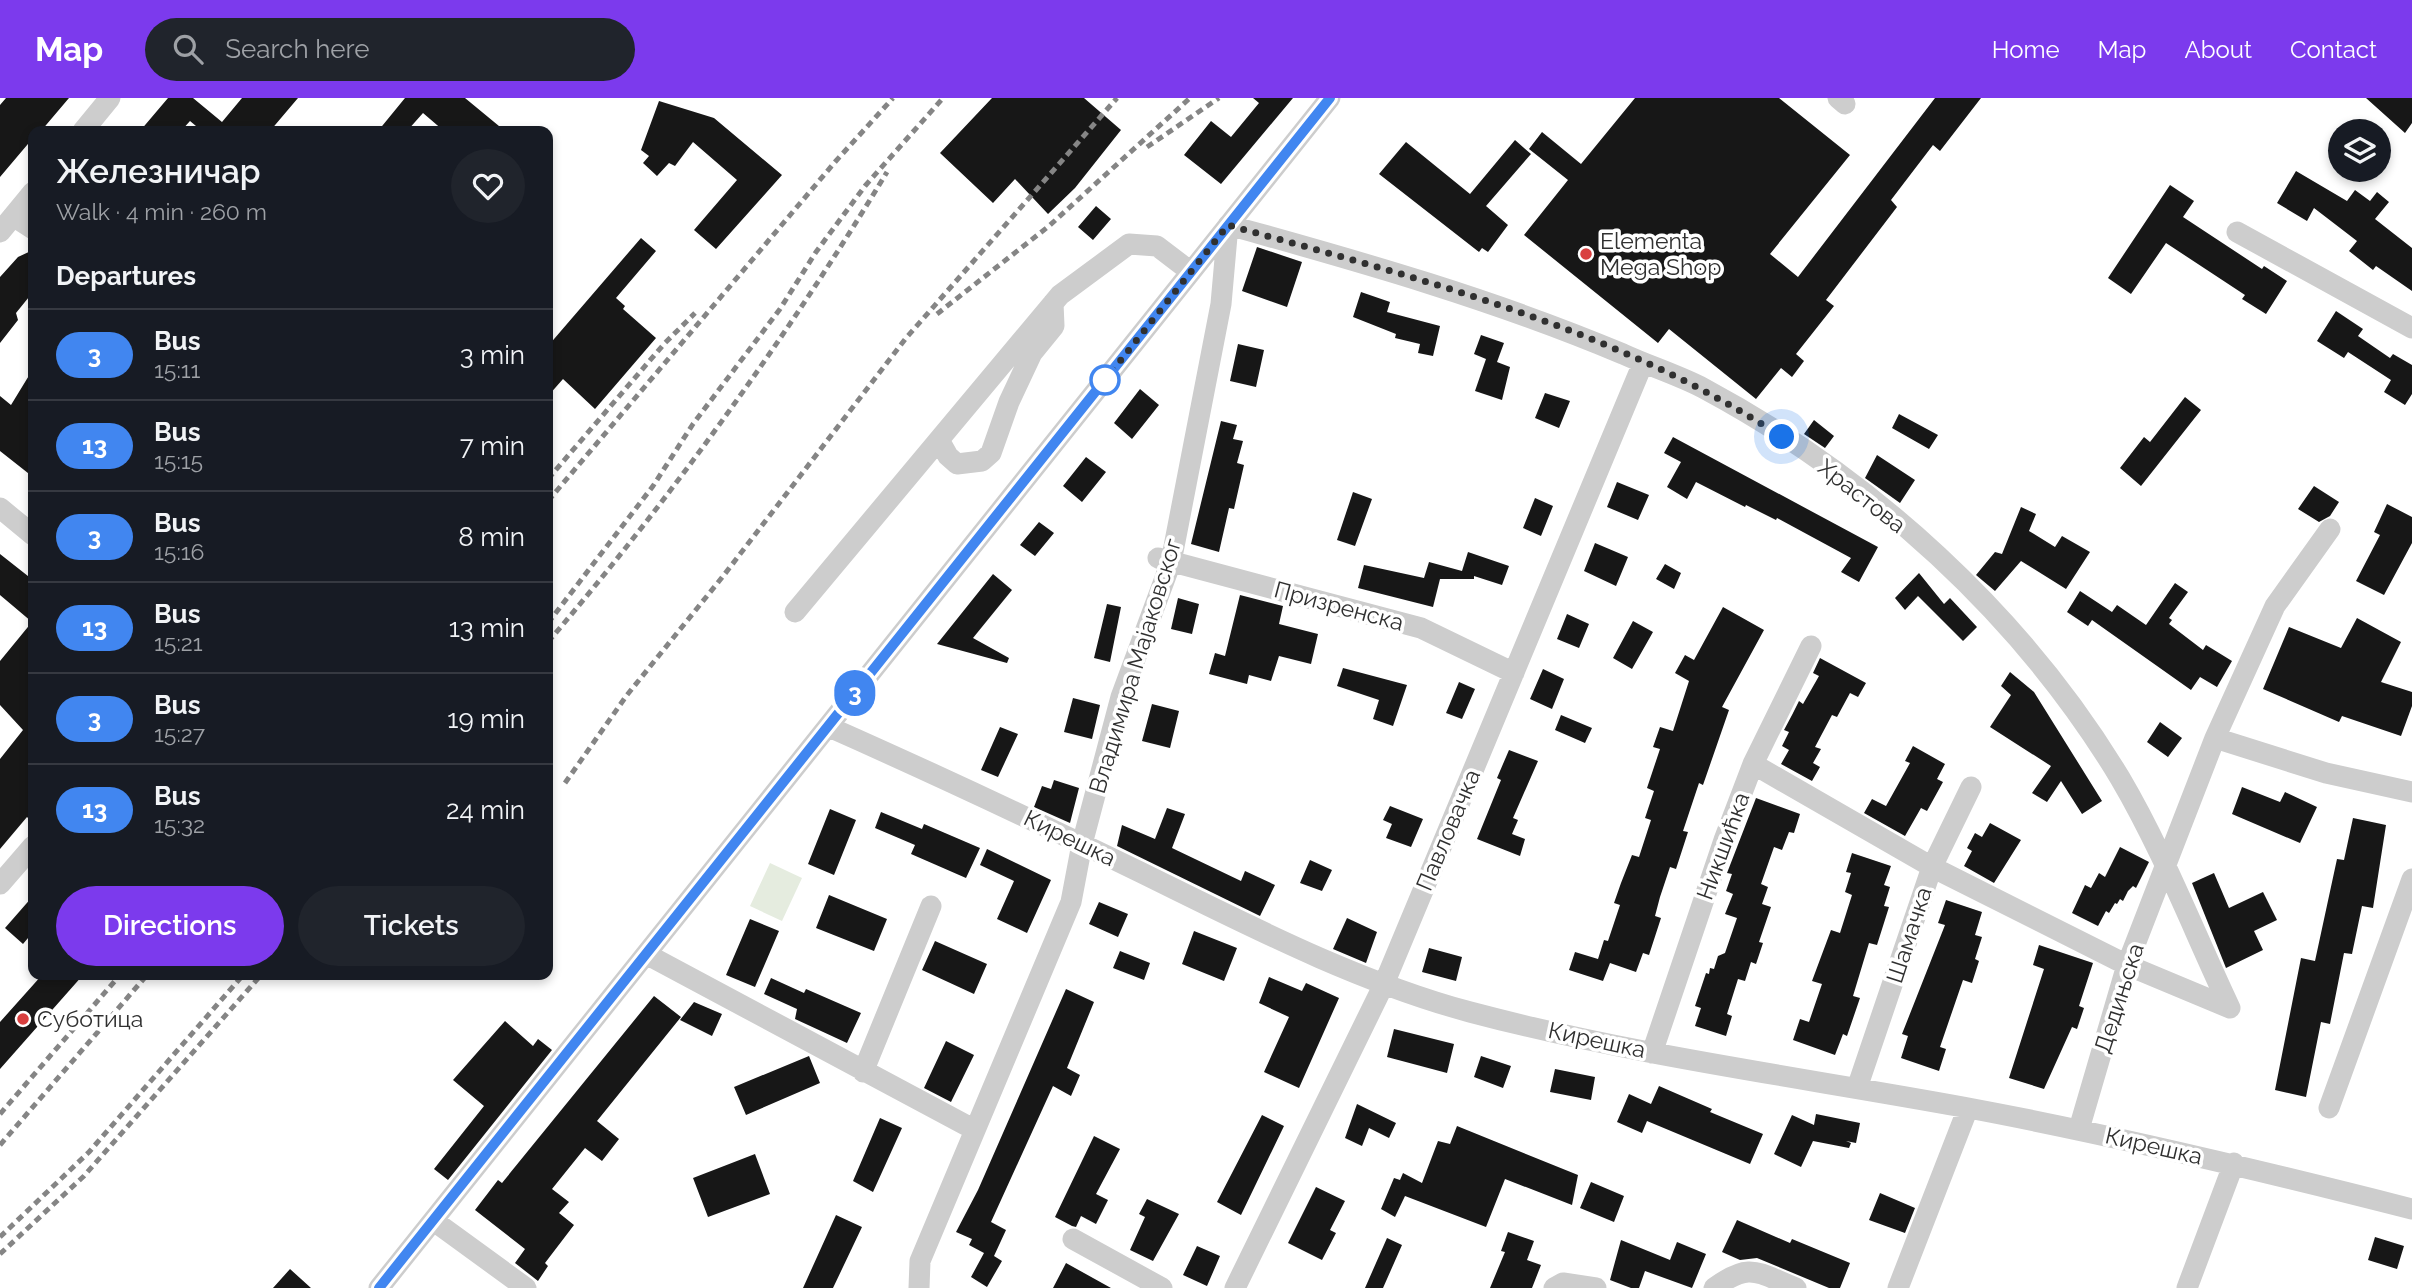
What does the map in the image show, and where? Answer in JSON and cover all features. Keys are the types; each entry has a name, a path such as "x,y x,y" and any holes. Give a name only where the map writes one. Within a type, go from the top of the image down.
{"street":[{"path":"87,126 110,98"},
{"path":"379,1288 1330,98"},
{"path":"28,198 7,224 28,228"},
{"name":"Храстова","path":"1228,225 1459,293 1561,328 1702,387 1804,452 1874,501 1968,583 2040,666 2090,731 2121,781 2165,868 2230,1008 2127,965"},
{"name":"Владимира Мајаковског","path":"919,1288 920,1261 1071,902 1082,844 1121,697 1165,560 1221,304 1228,225"},
{"path":"2237,232 2412,328"},
{"path":"795,612 1053,303 1129,244 1157,246 1191,272"},
{"path":"939,440 948,456 957,464 982,461 991,453 1009,402 1032,353 1054,327 1053,303"},
{"name":"Павловачка","path":"1235,1288 1384,984 1643,363"},
{"path":"0,508 28,531"},
{"path":"2165,868 2215,738 2276,606 2330,529"},
{"name":"Призренска","path":"1165,560 1421,628 1514,673"},
{"name":"Никшићка","path":"1652,1053 1724,840 1753,764 1811,646"},
{"name":"Кирешка","path":"829,727 1082,844 1221,912 1384,984 1470,1012 1652,1053 2079,1129 2234,1163 2412,1209"},
{"path":"2215,738 2326,773 2412,792"},
{"path":"1753,764 1932,867 2127,965"},
{"name":"Шамачка","path":"1857,1088 1932,867 1971,787"},
{"path":"0,884 28,852"},
{"name":"Дедињска","path":"2079,1129 2127,965 2165,868"},
{"path":"2329,1108 2412,879"},
{"path":"863,1072 931,906"},
{"path":"646,954 975,1130"},
{"path":"1898,1288 1968,1108"},
{"path":"2187,1288 2234,1163"},
{"path":"434,1221 526,1288"},
{"path":"1073,1239 1162,1288"},
{"path":"1714,1288 1732,1274 1748,1269 1796,1288"},
{"path":"1554,1288 1563,1283 1596,1288"}],"shaded area":[{"path":"770,863 802,878 782,921 750,906"}],"building":[{"path":"6,98 69,98 45,126 28,126 28,144 0,177 0,105"},
{"path":"168,98 193,98 222,122 242,98 298,98 274,126 196,126 190,121 186,126 144,126"},
{"path":"405,98 465,98 499,126 438,126 423,113 411,126 382,126"},
{"path":"992,98 1084,98 1121,130 1075,188 1048,214 1015,179 993,203 940,153"},
{"path":"1253,98 1293,98 1221,184 1184,155 1211,121 1231,137 1259,103"},
{"path":"1635,98 1779,98 1850,155 1770,254 1798,277 1935,98 1981,98 1940,151 1933,145 1891,200 1897,207 1826,300 1834,306 1796,354 1804,361 1792,377 1781,368 1756,399 1669,329 1658,343 1524,235 1568,180 1529,149 1542,132 1581,164"},
{"path":"2366,98 2412,98 2412,123 2405,133"},
{"path":"659,101 714,118 782,175 716,249 694,230 737,180 693,142 675,166 669,163 657,176 643,163 649,156 641,150"},
{"path":"1515,140 1531,154 1486,206 1508,225 1488,252 1482,248 1479,252 1379,174 1406,142 1470,194"},
{"path":"2296,171 2347,201 2355,190 2370,201 2377,192 2389,202 2375,219 2412,248 2412,291 2376,266 2373,270 2349,251 2357,241 2314,208 2307,221 2277,203"},
{"path":"2170,185 2194,201 2183,217 2262,269 2264,266 2287,281 2266,314 2242,299 2245,295 2166,243 2131,294 2108,278"},
{"path":"1096,206 1111,219 1093,240 1078,227"},
{"path":"641,238 656,251 616,298 625,306 623,309 656,338 595,409 563,379 553,390 553,340"},
{"path":"1257,247 1302,262 1287,307 1242,291"},
{"path":"28,252 28,298 16,313 18,320 0,343 0,277 18,257"},
{"path":"1361,292 1390,302 1387,312 1440,326 1433,356 1418,353 1420,344 1395,338 1396,334 1353,317"},
{"path":"2336,311 2363,329 2358,336 2390,358 2393,354 2412,365 2412,394 2405,405 2384,392 2391,380 2348,352 2344,358 2317,341"},
{"path":"1481,335 1504,343 1497,362 1510,367 1502,400 1475,391 1486,359 1474,354"},
{"path":"1238,344 1264,350 1256,387 1230,381"},
{"path":"28,377 28,473 0,451 0,396 11,405"},
{"path":"1140,389 1159,405 1132,439 1114,423"},
{"path":"1545,393 1570,401 1559,428 1535,418"},
{"path":"2185,397 2201,410 2141,486 2120,468 2144,437 2150,442"},
{"path":"1899,414 1938,435 1929,449 1892,428"},
{"path":"1814,420 1834,436 1825,448 1804,434"},
{"path":"1221,421 1237,425 1233,439 1243,441 1237,463 1244,465 1234,509 1229,508 1219,552 1191,544"},
{"path":"1673,437 1878,547 1859,582 1841,572 1851,558 1777,518 1776,520 1746,505 1745,507 1696,482 1687,499 1667,487 1681,462 1664,453"},
{"path":"1877,455 1915,480 1900,503 1865,478"},
{"path":"1086,457 1106,472 1082,502 1063,486"},
{"path":"1617,482 1649,495 1638,520 1607,507"},
{"path":"2314,486 2339,502 2330,516 2319,522 2298,509"},
{"path":"1353,492 1372,499 1355,546 1337,540"},
{"path":"1535,498 1553,506 1541,536 1523,528"},
{"path":"2387,504 2412,517 2412,543 2384,595 2356,581 2380,535 2374,532"},
{"path":"2021,507 2036,514 2029,531 2055,547 2062,536 2090,552 2066,589 2021,561 1995,591 1976,575 1995,552 2002,554"},
{"path":"1039,522 1054,533 1035,556 1020,545"},
{"path":"1595,543 1628,557 1616,586 1584,571"},
{"path":"1468,552 1509,566 1502,585 1474,576 1474,579 1440,579 1433,607 1358,588 1364,565 1424,578 1429,562 1462,571"},
{"path":"0,554 28,576 28,619 0,595"},
{"path":"1665,564 1681,573 1674,589 1656,579"},
{"path":"1919,573 1944,604 1950,598 1977,627 1963,641 1918,596 1905,610 1895,598"},
{"path":"993,574 1012,590 973,638 1009,658 1007,663 937,644"},
{"path":"2175,583 2188,592 2169,618 2172,620 2169,624 2203,650 2206,645 2232,661 2217,687 2200,677 2191,690 2092,620 2088,626 2067,612 2080,591 2112,612 2117,605 2146,625"},
{"path":"1240,595 1283,606 1279,624 1318,634 1311,664 1279,656 1271,681 1249,675 1247,684 1209,674 1215,653 1225,656"},
{"path":"1178,598 1199,604 1192,634 1171,629"},
{"path":"1107,604 1121,607 1110,662 1094,658"},
{"path":"1723,607 1764,630 1722,707 1729,710 1703,785 1699,783 1683,831 1688,832 1676,869 1670,867 1660,897 1655,916 1661,918 1649,955 1643,953 1636,972 1610,963 1603,981 1569,970 1575,952 1598,959 1604,940 1608,941 1620,905 1614,903 1621,883 1632,855 1639,857 1651,820 1645,818 1654,791 1647,788 1660,749 1653,747 1660,727 1673,731 1689,681 1675,673 1685,655 1694,660"},
{"path":"1567,614 1589,624 1579,648 1557,639"},
{"path":"2357,618 2401,642 2381,682 2412,692 2412,706 2401,736 2342,716 2339,722 2263,689 2289,627 2341,648"},
{"path":"1633,621 1653,632 1632,669 1613,658"},
{"path":"28,627 28,818 0,849 0,759 23,730 0,705 0,661"},
{"path":"1820,658 1866,683 1858,697 1850,693 1837,717 1832,715 1815,747 1821,749 1813,763 1820,767 1812,781 1781,764 1789,750 1782,746 1789,732 1784,730 1799,701 1803,704 1819,676 1813,673"},
{"path":"1343,668 1407,685 1393,726 1373,719 1379,700 1337,686"},
{"path":"1543,669 1564,679 1552,709 1530,699"},
{"path":"2010,672 2034,692 2102,801 2082,814 2061,781 2047,802 2032,793 2051,766 1990,727 2011,695 2001,686"},
{"path":"1459,682 1475,689 1462,719 1446,713"},
{"path":"1073,698 1100,705 1092,739 1064,732"},
{"path":"1152,704 1179,711 1170,748 1142,741"},
{"path":"1561,715 1592,728 1585,743 1555,730"},
{"path":"2160,722 2182,738 2168,757 2147,742"},
{"path":"1000,727 1018,734 998,777 981,770"},
{"path":"1913,746 1945,764 1937,779 1943,782 1927,811 1921,808 1905,836 1864,813 1872,799 1886,806 1910,763 1905,761"},
{"path":"1509,750 1538,761 1513,818 1518,820 1512,834 1525,839 1520,856 1477,839 1501,780 1497,778"},
{"path":"1054,780 1079,788 1070,823 1034,807 1042,786 1051,789"},
{"path":"2242,787 2280,802 2285,792 2317,807 2300,843 2232,814"},
{"path":"1756,798 1800,814 1794,833 1789,832 1782,850 1774,847 1761,884 1768,887 1762,904 1771,907 1759,942 1763,943 1756,964 1751,962 1745,981 1738,979 1727,1014 1732,1016 1726,1036 1695,1026 1701,1008 1695,1006 1706,973 1709,974 1710,968 1714,969 1718,956 1725,953 1737,918 1725,914 1733,894 1726,891 1732,874 1727,873"},
{"path":"1390,806 1423,819 1411,847 1386,838 1392,824 1383,820"},
{"path":"1167,808 1185,814 1172,848 1241,881 1245,871 1275,885 1260,916 1117,846 1122,825 1155,839"},
{"path":"830,809 856,820 834,875 808,864"},
{"path":"881,812 922,829 924,824 980,848 966,878 911,854 915,845 875,828"},
{"path":"2353,818 2386,825 2373,908 2362,906 2352,954 2344,953 2330,1024 2321,1022 2306,1097 2275,1090 2301,958 2315,961 2337,859 2344,860"},
{"path":"1990,823 2021,840 1994,883 1964,866 1972,851 1967,848 1975,833 1982,837"},
{"path":"2120,847 2149,862 2136,888 2133,886 2123,901 2120,899 2115,903 2109,913 2106,911 2098,926 2072,913 2085,885 2091,888 2099,873 2105,877"},
{"path":"987,849 1051,880 1027,933 997,919 1014,881 980,865"},
{"path":"1852,853 1891,866 1884,885 1890,887 1884,906 1889,907 1877,945 1869,943 1853,996 1860,998 1847,1036 1843,1034 1835,1055 1793,1040 1800,1019 1809,1022 1822,984 1812,981 1831,930 1840,933 1852,895 1845,892 1851,873 1846,872"},
{"path":"1310,860 1332,870 1322,891 1300,883"},
{"path":"2214,873 2229,908 2263,892 2277,920 2254,931 2263,950 2226,968 2192,883"},
{"path":"829,895 887,919 874,951 816,928"},
{"path":"1946,900 1982,912 1975,935 1982,937 1975,959 1979,961 1972,983 1963,980 1940,1047 1946,1049 1939,1071 1901,1058 1908,1036 1902,1034 1945,925 1938,923"},
{"path":"28,902 28,938 23,944 5,928"},
{"path":"1099,902 1128,914 1118,937 1089,924"},
{"path":"1347,918 1377,932 1366,963 1333,949"},
{"path":"750,919 779,931 755,987 726,975"},
{"path":"1194,931 1237,948 1224,981 1182,964"},
{"path":"935,941 987,964 974,994 922,970"},
{"path":"2039,945 2093,963 2079,1006 2084,1008 2077,1029 2072,1027 2044,1089 2009,1078 2044,969 2033,965"},
{"path":"1429,948 1462,957 1456,981 1422,972"},
{"path":"1120,951 1150,963 1144,980 1113,968"},
{"path":"1269,977 1302,991 1306,983 1339,998 1299,1088 1264,1072 1289,1017 1259,1003"},
{"path":"771,978 804,993 806,989 861,1013 847,1043 795,1019 797,1009 764,994"},
{"name":"Суботица","path":"38,980 79,980 0,1069 0,1022"},
{"path":"1066,989 1094,1002 1067,1068 1080,1075 1071,1096 1053,1086 991,1222 1006,1230 994,1256 1002,1261 987,1287 971,1277 984,1253 969,1245 972,1239 956,1232 978,1190"},
{"path":"654,996 681,1017 597,1121 619,1139 602,1161 585,1148 552,1189 569,1202 559,1213 574,1225 545,1263 548,1266 538,1281 515,1263 525,1249 475,1210 498,1180 502,1183"},
{"path":"694,1002 722,1014 712,1036 680,1020"},
{"path":"505,1021 533,1046 538,1039 552,1050 448,1180 434,1169 484,1106 453,1080"},
{"path":"1394,1029 1454,1044 1447,1073 1387,1057"},
{"path":"946,1041 974,1055 951,1102 924,1088"},
{"path":"809,1056 820,1083 746,1115 734,1087"},
{"path":"1481,1056 1511,1066 1503,1088 1474,1077"},
{"path":"1555,1069 1595,1077 1591,1100 1550,1092"},
{"path":"1659,1086 1712,1109 1710,1112 1763,1134 1750,1164 1647,1121 1642,1133 1617,1122 1629,1094 1651,1104"},
{"path":"1357,1104 1396,1123 1389,1138 1369,1128 1362,1146 1345,1138"},
{"path":"1816,1114 1860,1123 1856,1143 1846,1141 1851,1143 1849,1148 1813,1141 1801,1167 1774,1154 1792,1115 1814,1125"},
{"path":"1262,1115 1284,1126 1241,1215 1217,1202"},
{"path":"880,1118 902,1128 873,1192 853,1181"},
{"path":"1457,1126 1578,1175 1572,1205 1505,1179 1486,1227 1405,1196 1395,1217 1381,1209 1394,1178 1400,1180 1403,1173 1422,1183 1438,1141 1450,1144"},
{"path":"1094,1136 1120,1149 1096,1194 1108,1200 1096,1224 1081,1216 1076,1227 1055,1217"},
{"path":"755,1154 770,1194 708,1217 693,1178"},
{"path":"1591,1182 1624,1196 1614,1222 1580,1208"},
{"path":"1316,1187 1345,1201 1330,1230 1336,1233 1322,1260 1288,1243"},
{"path":"1880,1193 1915,1208 1905,1233 1869,1220"},
{"path":"1147,1199 1179,1214 1153,1261 1130,1250 1145,1217 1139,1214"},
{"path":"836,1215 862,1227 833,1288 803,1288"},
{"path":"1737,1220 1790,1243 1792,1239 1850,1263 1840,1288 1829,1288 1757,1258 1740,1260 1722,1252"},
{"path":"1508,1232 1534,1241 1527,1260 1541,1265 1532,1288 1490,1288 1505,1252 1501,1251"},
{"path":"2375,1237 2404,1246 2397,1269 2368,1260"},
{"path":"1387,1238 1402,1245 1383,1288 1365,1288"},
{"path":"1621,1240 1670,1260 1677,1242 1706,1254 1692,1288 1645,1271 1639,1288 1631,1288 1610,1280"},
{"path":"1197,1246 1220,1256 1207,1286 1183,1275"},
{"path":"1066,1263 1111,1288 1053,1288"},
{"path":"290,1269 311,1288 273,1288"}],"railway":[{"path":"553,495 835,162 893,98"},
{"path":"553,616 653,486 693,424 780,309 816,252 865,186 943,98"},
{"path":"565,783 627,695 724,575 906,338 1117,98"},
{"path":"937,314 1049,226 1190,98"},
{"path":"1147,147 1219,98"},
{"path":"553,636 684,473 727,414 810,294 887,172"},
{"path":"553,473 664,344 695,313"},
{"path":"0,1114 116,980"},
{"path":"0,1145 143,980"},
{"path":"0,1237 89,1152 239,980"},
{"path":"0,1254 84,1176 257,980"}],"bus line":[{"name":"3","path":"379,1288 1330,98"}],"place":[{"name":"Elementa Mega Shop","path":"1586,254"},
{"name":"Суботица","path":"23,1019"}],"route":[{"path":"1105,380 1228,225 1344,257 1561,328 1702,387 1782,437"}]}
